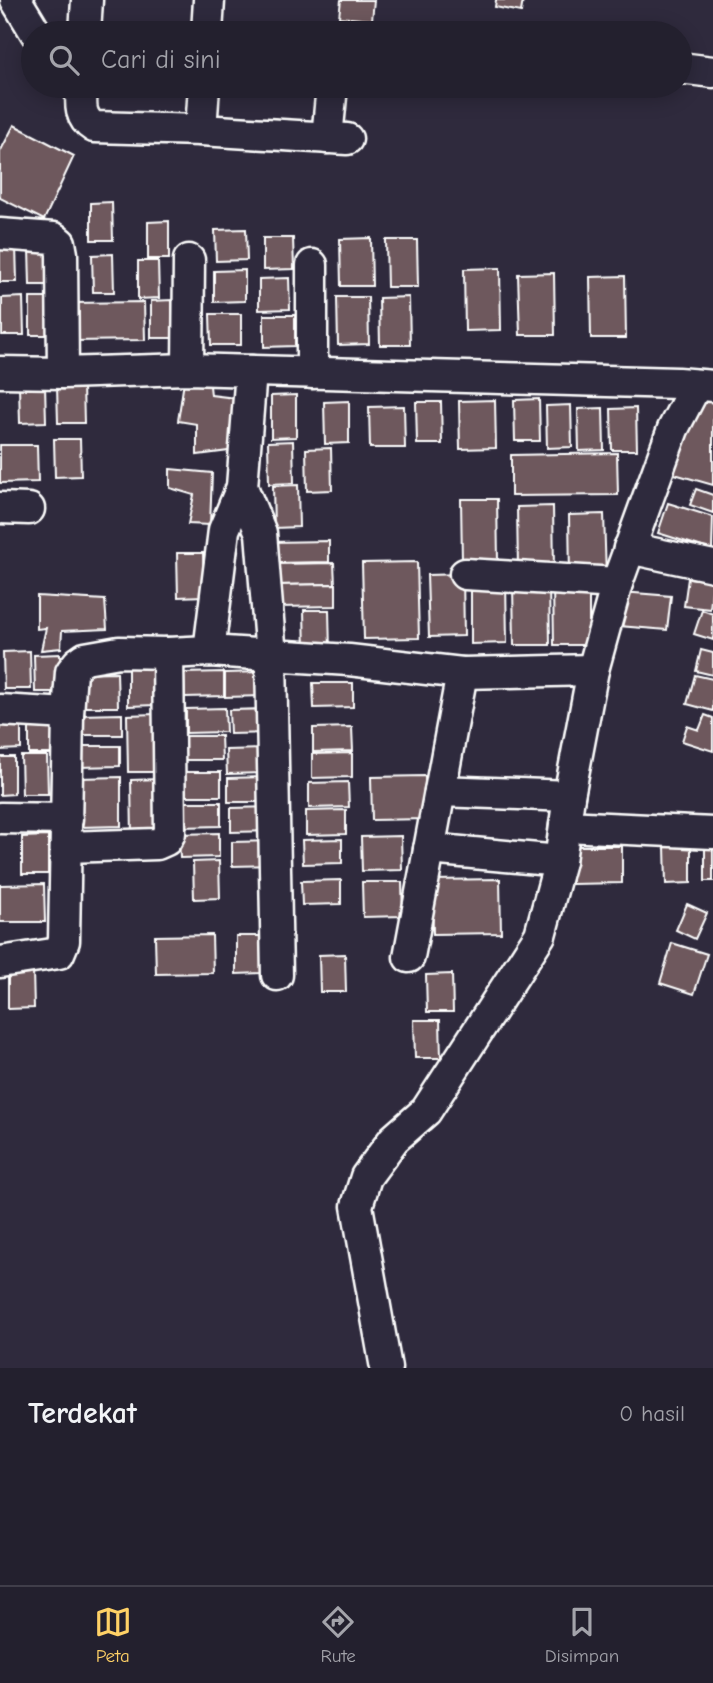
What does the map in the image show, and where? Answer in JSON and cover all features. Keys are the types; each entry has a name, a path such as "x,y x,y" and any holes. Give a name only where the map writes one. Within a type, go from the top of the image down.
{"street":[{"path":"16,0 29,21"},
{"path":"86,21 87,0"},
{"path":"208,21 209,0"},
{"path":"692,69 713,72"},
{"path":"201,130 203,98"},
{"path":"82,99 88,123 94,127 337,138 333,98"},
{"path":"0,234 54,238 60,243 63,373"},
{"path":"188,369 189,260"},
{"path":"312,373 313,265"},
{"path":"0,372 188,369 705,385"},
{"path":"209,651 224,530 242,487 251,372"},
{"path":"386,1368 357,1206 366,1177 394,1139 426,1111 541,935 560,861 569,796 593,670 617,583 673,429 705,385"},
{"path":"242,487 261,533 271,656 277,975"},
{"path":"629,548 713,566"},
{"path":"465,574 617,583"},
{"path":"0,962 59,953 64,941 71,672 85,658 119,652 209,651 349,660 462,673 593,670"},
{"path":"0,818 66,833 148,845 166,841 170,833 168,653"},
{"path":"409,957 462,673"},
{"path":"0,709 68,714"},
{"path":"440,791 569,796"},
{"path":"565,825 713,832"},
{"path":"429,849 560,861"}],"building":[{"path":"341,0 374,0 372,20 339,17"},
{"path":"496,0 523,0 521,12 495,7"},
{"path":"14,125 74,156 44,220 0,198 0,152"},
{"path":"112,202 113,240 91,240 91,203"},
{"path":"169,221 169,259 148,259 148,222"},
{"path":"246,229 247,260 216,261 215,230"},
{"path":"263,238 293,238 294,269 263,270"},
{"path":"371,238 372,286 341,286 340,239"},
{"path":"386,240 417,240 418,287 387,287"},
{"path":"0,245 16,245 17,282 0,282"},
{"path":"50,247 51,285 30,285 29,248"},
{"path":"113,254 114,292 93,292 92,255"},
{"path":"138,261 158,261 159,298 138,299"},
{"path":"500,268 501,330 465,331 464,269"},
{"path":"245,270 245,301 214,302 214,271"},
{"path":"554,273 555,335 520,335 518,274"},
{"path":"625,276 626,338 591,338 590,277"},
{"path":"289,278 290,309 259,310 259,279"},
{"path":"23,297 24,335 2,335 2,298"},
{"path":"337,297 368,297 369,344 338,345"},
{"path":"409,297 410,345 380,345 379,298"},
{"path":"30,298 51,298 52,335 30,335"},
{"path":"172,300 172,338 151,338 151,301"},
{"path":"144,302 145,340 73,341 72,303"},
{"path":"210,314 241,314 241,345 211,345"},
{"path":"264,315 295,315 295,346 264,347"},
{"path":"185,375 209,376 211,395 235,398 236,450 197,455 197,424 178,421"},
{"path":"19,385 45,385 46,422 20,423"},
{"path":"83,385 84,423 58,423 57,386"},
{"path":"296,395 296,437 271,438 271,396"},
{"path":"539,399 540,441 515,441 514,400"},
{"path":"713,399 713,485 671,473 679,425"},
{"path":"495,400 496,448 460,449 459,401"},
{"path":"349,401 349,443 325,444 324,402"},
{"path":"416,402 441,402 442,444 417,444"},
{"path":"571,405 572,447 547,448 546,406"},
{"path":"404,406 405,448 370,448 369,407"},
{"path":"603,408 604,450 579,451 578,409"},
{"path":"636,408 637,450 612,450 611,409"},
{"path":"54,439 80,439 81,476 55,477"},
{"path":"293,441 294,483 269,484 268,442"},
{"path":"0,445 37,445 38,482 0,483"},
{"path":"331,448 332,490 307,491 306,449"},
{"path":"617,453 618,495 511,496 511,455"},
{"path":"170,469 212,473 210,525 188,524 194,495 170,488"},
{"path":"298,485 299,527 274,528 273,486"},
{"path":"696,489 713,495 713,513 690,505"},
{"path":"461,499 497,499 498,561 462,562"},
{"path":"668,503 713,517 712,550 658,533"},
{"path":"553,506 554,569 518,569 517,507"},
{"path":"604,514 606,577 570,577 569,515"},
{"path":"329,541 329,562 271,563 271,542"},
{"path":"177,553 203,553 204,596 178,597"},
{"path":"417,562 419,638 364,639 362,563"},
{"path":"334,563 335,584 276,585 276,564"},
{"path":"463,574 464,636 429,637 427,575"},
{"path":"688,578 713,581 710,609 684,606"},
{"path":"471,581 506,581 507,643 471,644"},
{"path":"549,582 550,645 514,645 513,583"},
{"path":"553,583 589,583 589,645 554,645"},
{"path":"336,584 336,606 278,607 278,585"},
{"path":"622,592 671,596 667,630 619,626"},
{"path":"37,596 105,600 107,629 62,631 61,648 41,650 46,628 37,629"},
{"path":"304,610 329,610 330,652 305,652"},
{"path":"702,610 713,614 713,640 694,634"},
{"path":"701,650 713,653 713,675 696,671"},
{"path":"30,651 31,689 4,689 3,652"},
{"path":"60,654 61,692 35,692 34,655"},
{"path":"128,662 155,662 156,705 128,706"},
{"path":"117,672 118,707 76,707 75,673"},
{"path":"224,672 224,696 185,697 184,673"},
{"path":"263,672 263,696 225,697 225,673"},
{"path":"695,675 713,679 713,711 687,704"},
{"path":"313,683 353,683 353,707 314,708"},
{"path":"225,708 226,732 186,733 186,709"},
{"path":"269,709 269,733 230,734 229,710"},
{"path":"21,712 21,749 0,750 0,713"},
{"path":"122,714 122,735 80,735 79,715"},
{"path":"155,714 156,772 128,772 127,715"},
{"path":"705,715 713,718 713,751 682,741 687,726 699,730"},
{"path":"55,716 55,754 29,754 29,717"},
{"path":"352,727 353,751 313,752 313,728"},
{"path":"181,736 221,736 222,760 182,760"},
{"path":"77,746 120,746 120,766 78,767"},
{"path":"266,749 266,773 227,774 226,750"},
{"path":"352,753 352,777 312,778 312,754"},
{"path":"21,756 47,756 48,794 22,794"},
{"path":"0,757 14,757 14,794 0,795"},
{"path":"181,772 221,772 221,796 182,796"},
{"path":"425,776 426,819 372,820 371,777"},
{"path":"121,777 121,826 79,827 78,778"},
{"path":"267,777 268,802 228,802 228,778"},
{"path":"159,779 160,837 132,837 131,780"},
{"path":"348,782 349,807 309,808 309,783"},
{"path":"181,802 221,802 221,826 181,827"},
{"path":"271,807 271,831 231,832 231,808"},
{"path":"346,810 346,834 306,835 306,811"},
{"path":"219,833 219,857 180,858 179,834"},
{"path":"48,836 48,874 22,874 22,837"},
{"path":"401,836 402,870 362,871 361,837"},
{"path":"342,839 342,863 303,864 302,840"},
{"path":"271,841 272,865 232,866 232,842"},
{"path":"713,843 713,881 705,881 705,844"},
{"path":"571,846 622,846 622,883 572,884"},
{"path":"665,846 691,846 691,883 666,884"},
{"path":"219,861 220,898 194,899 193,862"},
{"path":"500,879 501,933 433,934 432,880"},
{"path":"341,880 341,904 302,905 301,881"},
{"path":"362,882 402,882 403,916 363,917"},
{"path":"44,884 45,922 0,922 0,885"},
{"path":"687,904 707,913 695,939 676,930"},
{"path":"212,935 213,973 156,974 155,936"},
{"path":"236,936 262,936 262,973 236,974"},
{"path":"672,943 707,954 694,994 660,983"},
{"path":"345,954 346,992 320,992 319,955"},
{"path":"8,971 33,971 34,1008 8,1009"},
{"path":"452,974 453,1012 427,1012 426,975"},
{"path":"414,1020 440,1020 441,1058 415,1058"}]}
